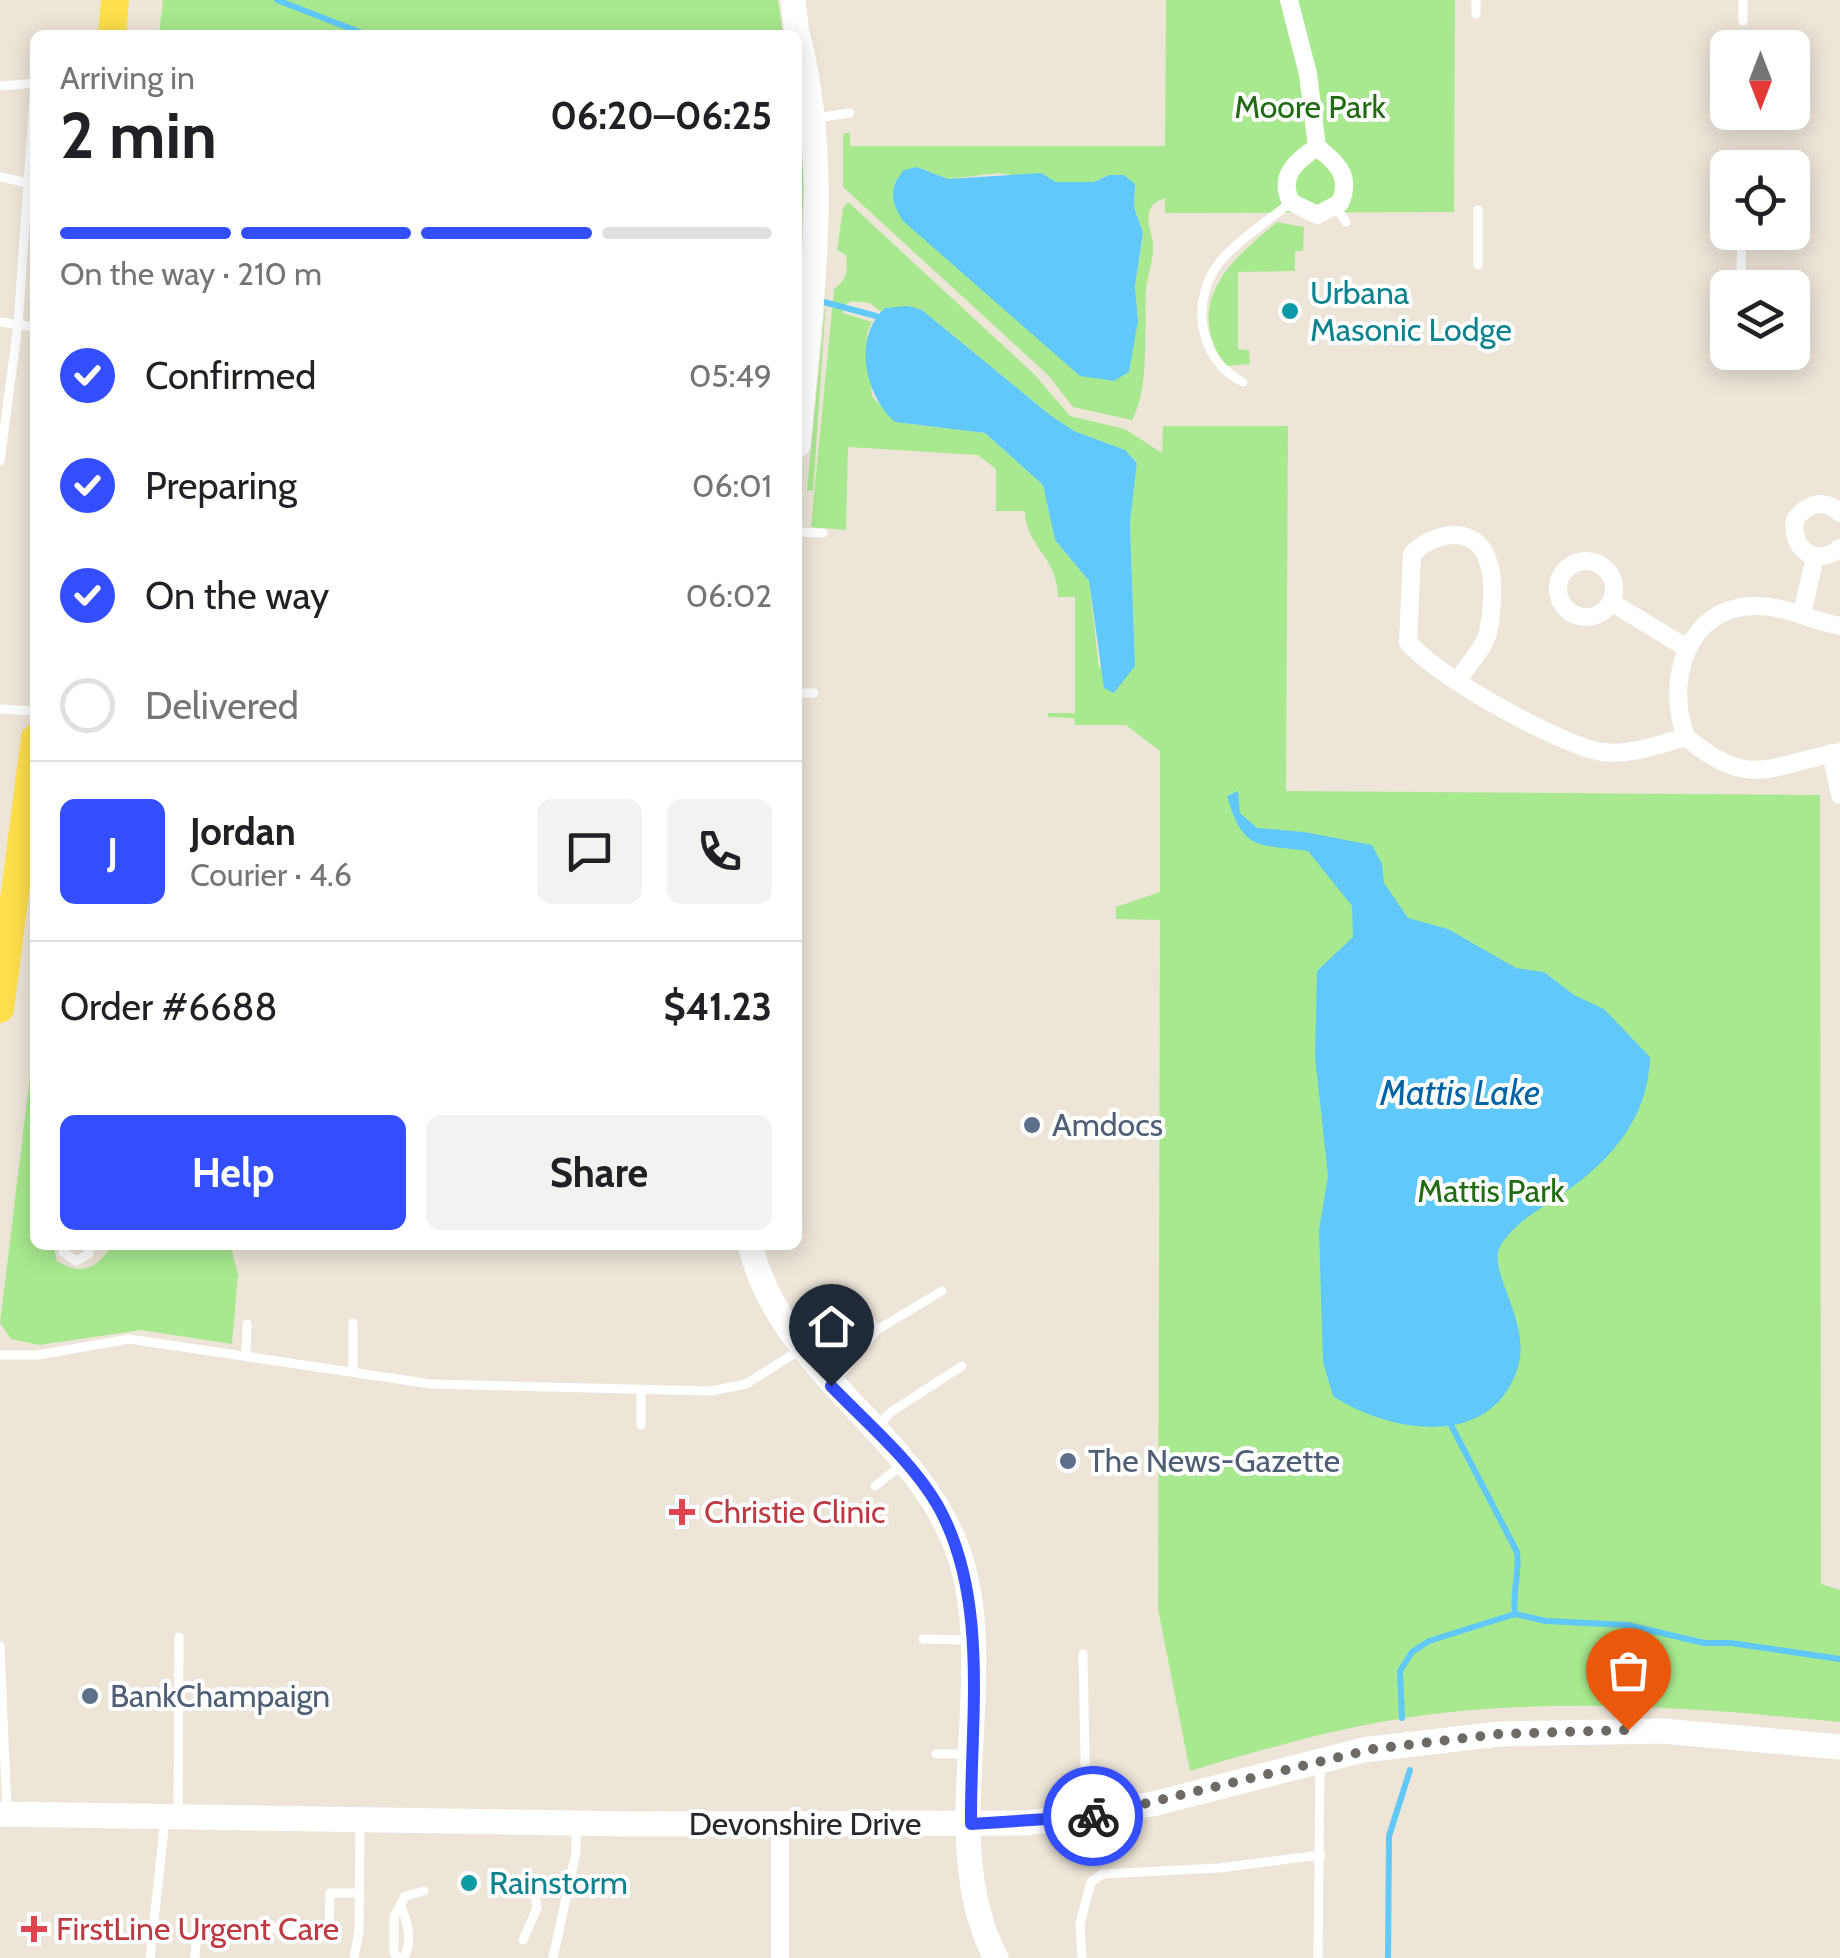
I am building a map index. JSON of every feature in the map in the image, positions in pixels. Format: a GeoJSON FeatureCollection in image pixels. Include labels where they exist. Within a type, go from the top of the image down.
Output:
{"type":"FeatureCollection","features":[{"type":"Feature","properties":{"kind":"main road"},"geometry":{"type":"LineString","coordinates":[[112,30],[115,0]]}},
{"type":"Feature","properties":{"kind":"main road"},"geometry":{"type":"LineString","coordinates":[[0,1010],[30,777]]}},
{"type":"Feature","properties":{"kind":"street"},"geometry":{"type":"LineString","coordinates":[[793,0],[796,30]]}},
{"type":"Feature","properties":{"kind":"street"},"geometry":{"type":"LineString","coordinates":[[1289,0],[1308,74],[1317,147],[1341,168],[1346,181],[1341,215],[1317,215],[1291,202],[1286,181],[1291,168],[1317,147]]}},
{"type":"Feature","properties":{"kind":"street"},"geometry":{"type":"LineString","coordinates":[[802,58],[815,118],[818,172],[802,395]]}},
{"type":"Feature","properties":{"kind":"street"},"geometry":{"type":"LineString","coordinates":[[1840,513],[1825,504],[1813,504],[1795,520],[1796,543],[1815,557],[1827,556],[1840,548]]}},
{"type":"Feature","properties":{"kind":"street"},"geometry":{"type":"LineString","coordinates":[[1458,680],[1488,636],[1492,575],[1488,556],[1470,537],[1445,533],[1425,540],[1412,554],[1408,642],[1421,658],[1458,680],[1570,745],[1606,752],[1638,750],[1686,738],[1740,770],[1764,772],[1836,753],[1840,795]]}},
{"type":"Feature","properties":{"kind":"street"},"geometry":{"type":"LineString","coordinates":[[1802,614],[1815,557]]}},
{"type":"Feature","properties":{"kind":"street"},"geometry":{"type":"LineString","coordinates":[[1611,602],[1686,647]]}},
{"type":"Feature","properties":{"kind":"street"},"geometry":{"type":"LineString","coordinates":[[1686,738],[1679,708],[1680,662],[1686,647],[1704,627],[1738,608],[1758,606],[1840,626]]}},
{"type":"Feature","properties":{"kind":"street"},"geometry":{"type":"LineString","coordinates":[[752,1250],[781,1323],[800,1350],[904,1463],[937,1505],[952,1534],[968,1596],[971,1640],[971,1824],[976,1903],[996,1958]]}},
{"type":"Feature","properties":{"kind":"street","name":"Devonshire Drive"},"geometry":{"type":"LineString","coordinates":[[3,1814],[576,1823],[971,1824],[1086,1817],[1320,1760],[1417,1742],[1594,1729],[1840,1747]]}},
{"type":"Feature","properties":{"kind":"street"},"geometry":{"type":"LineString","coordinates":[[780,1824],[780,1958]]}},
{"type":"Feature","properties":{"kind":"lane"},"geometry":{"type":"LineString","coordinates":[[1476,0],[1476,14]]}},
{"type":"Feature","properties":{"kind":"lane"},"geometry":{"type":"LineString","coordinates":[[1743,0],[1743,21]]}},
{"type":"Feature","properties":{"kind":"lane"},"geometry":{"type":"LineString","coordinates":[[0,86],[30,84]]}},
{"type":"Feature","properties":{"kind":"lane"},"geometry":{"type":"LineString","coordinates":[[815,118],[850,113]]}},
{"type":"Feature","properties":{"kind":"lane"},"geometry":{"type":"LineString","coordinates":[[0,461],[5,386],[18,325],[30,155]]}},
{"type":"Feature","properties":{"kind":"lane"},"geometry":{"type":"LineString","coordinates":[[0,176],[28,183]]}},
{"type":"Feature","properties":{"kind":"lane"},"geometry":{"type":"LineString","coordinates":[[1243,382],[1219,369],[1205,344],[1208,284],[1224,257],[1291,202]]}},
{"type":"Feature","properties":{"kind":"lane"},"geometry":{"type":"LineString","coordinates":[[1478,210],[1478,265]]}},
{"type":"Feature","properties":{"kind":"lane"},"geometry":{"type":"LineString","coordinates":[[1741,268],[1742,250]]}},
{"type":"Feature","properties":{"kind":"lane"},"geometry":{"type":"LineString","coordinates":[[0,322],[30,326]]}},
{"type":"Feature","properties":{"kind":"lane"},"geometry":{"type":"LineString","coordinates":[[802,532],[823,534]]}},
{"type":"Feature","properties":{"kind":"lane"},"geometry":{"type":"LineString","coordinates":[[802,693],[814,693]]}},
{"type":"Feature","properties":{"kind":"lane"},"geometry":{"type":"LineString","coordinates":[[0,708],[30,711]]}},
{"type":"Feature","properties":{"kind":"lane"},"geometry":{"type":"LineString","coordinates":[[64,1250],[76,1261],[89,1254],[89,1250]]}},
{"type":"Feature","properties":{"kind":"lane"},"geometry":{"type":"LineString","coordinates":[[831,1386],[877,1330],[942,1291]]}},
{"type":"Feature","properties":{"kind":"lane"},"geometry":{"type":"LineString","coordinates":[[864,1313],[877,1330]]}},
{"type":"Feature","properties":{"kind":"lane"},"geometry":{"type":"LineString","coordinates":[[353,1371],[354,1323]]}},
{"type":"Feature","properties":{"kind":"lane"},"geometry":{"type":"LineString","coordinates":[[246,1354],[247,1324]]}},
{"type":"Feature","properties":{"kind":"lane"},"geometry":{"type":"LineString","coordinates":[[0,1355],[38,1355],[129,1339],[502,1389],[641,1391],[726,1390],[772,1370],[800,1350]]}},
{"type":"Feature","properties":{"kind":"lane"},"geometry":{"type":"LineString","coordinates":[[874,1430],[891,1412],[962,1366]]}},
{"type":"Feature","properties":{"kind":"lane"},"geometry":{"type":"LineString","coordinates":[[641,1391],[641,1425]]}},
{"type":"Feature","properties":{"kind":"lane"},"geometry":{"type":"LineString","coordinates":[[875,1486],[904,1463]]}},
{"type":"Feature","properties":{"kind":"lane"},"geometry":{"type":"LineString","coordinates":[[150,1958],[172,1816],[179,1637]]}},
{"type":"Feature","properties":{"kind":"lane"},"geometry":{"type":"LineString","coordinates":[[923,1639],[971,1640]]}},
{"type":"Feature","properties":{"kind":"lane"},"geometry":{"type":"LineString","coordinates":[[0,1646],[3,1814]]}},
{"type":"Feature","properties":{"kind":"lane"},"geometry":{"type":"LineString","coordinates":[[1083,1654],[1086,1817]]}},
{"type":"Feature","properties":{"kind":"lane"},"geometry":{"type":"LineString","coordinates":[[936,1754],[971,1754]]}},
{"type":"Feature","properties":{"kind":"lane"},"geometry":{"type":"LineString","coordinates":[[1318,1958],[1320,1760]]}},
{"type":"Feature","properties":{"kind":"lane"},"geometry":{"type":"LineString","coordinates":[[354,1958],[360,1894],[360,1818]]}},
{"type":"Feature","properties":{"kind":"lane"},"geometry":{"type":"LineString","coordinates":[[553,1958],[569,1884],[576,1823]]}},
{"type":"Feature","properties":{"kind":"lane"},"geometry":{"type":"LineString","coordinates":[[1082,1958],[1080,1924],[1091,1882],[1102,1874],[1219,1868],[1320,1854]]}},
{"type":"Feature","properties":{"kind":"lane"},"geometry":{"type":"LineString","coordinates":[[515,1892],[558,1892],[569,1884]]}},
{"type":"Feature","properties":{"kind":"lane"},"geometry":{"type":"LineString","coordinates":[[401,1958],[408,1952],[407,1918],[400,1906],[405,1896],[424,1891]]}},
{"type":"Feature","properties":{"kind":"lane"},"geometry":{"type":"LineString","coordinates":[[195,1958],[197,1926],[329,1930],[330,1894],[360,1894]]}},
{"type":"Feature","properties":{"kind":"lane"},"geometry":{"type":"LineString","coordinates":[[523,1940],[537,1908],[535,1894]]}},
{"type":"Feature","properties":{"kind":"green space"},"geometry":{"type":"Polygon","coordinates":[[[163,0],[778,0],[782,30],[160,30],[163,0]]]}},
{"type":"Feature","properties":{"kind":"green space","name":"Moore Park"},"geometry":{"type":"Polygon","coordinates":[[[1166,0],[1455,0],[1454,212],[1165,213],[1165,198],[1157,202],[1148,218],[1153,247],[1146,290],[1144,375],[1132,420],[1073,407],[1049,376],[843,187],[843,134],[850,132],[850,146],[1165,146],[1166,0]],[[917,167],[1138,321],[1135,286],[1143,233],[1134,207],[1135,185],[1124,176],[1109,175],[1094,182],[1056,182],[998,173],[948,179],[917,167]]]}},
{"type":"Feature","properties":{"kind":"green space","name":"Mattis Park"},"geometry":{"type":"Polygon","coordinates":[[[848,202],[1034,374],[1070,416],[1125,429],[1162,453],[1163,426],[1288,426],[1286,791],[1820,795],[1821,1584],[1840,1590],[1840,1722],[1622,1706],[1459,1711],[1351,1728],[1190,1771],[1158,1609],[1160,920],[1116,919],[1116,907],[1160,892],[1160,751],[1126,725],[1075,725],[1074,718],[1048,717],[1048,713],[1075,713],[1075,597],[1058,597],[1053,571],[1030,534],[1025,511],[996,511],[996,469],[978,455],[848,447],[846,530],[811,527],[834,289],[847,270],[846,255],[837,250],[843,208],[848,202]],[[851,301],[843,307],[843,313],[872,322],[867,333],[872,396],[895,422],[985,433],[1043,485],[1055,540],[1089,581],[1099,668],[1134,637],[1130,522],[1137,462],[1124,450],[1074,431],[1050,415],[922,310],[885,308],[881,312],[870,303],[851,301]]]}},
{"type":"Feature","properties":{"kind":"green space"},"geometry":{"type":"Polygon","coordinates":[[[1277,222],[1304,227],[1303,251],[1295,251],[1295,271],[1238,272],[1238,349],[1249,350],[1250,364],[1225,366],[1213,343],[1211,302],[1229,268],[1277,222]]]}},
{"type":"Feature","properties":{"kind":"green space"},"geometry":{"type":"Polygon","coordinates":[[[827,287],[813,491],[807,490],[827,287]]]}},
{"type":"Feature","properties":{"kind":"green space"},"geometry":{"type":"Polygon","coordinates":[[[30,1076],[30,1250],[54,1250],[57,1261],[81,1269],[94,1265],[108,1250],[231,1250],[238,1274],[232,1344],[141,1330],[39,1345],[11,1339],[0,1323],[30,1076]]]}},
{"type":"Feature","properties":{"kind":"water"},"geometry":{"type":"Polygon","coordinates":[[[917,167],[948,179],[1041,173],[1056,182],[1094,182],[1109,175],[1124,175],[1135,184],[1134,207],[1143,233],[1135,286],[1138,321],[1129,372],[1114,381],[1080,376],[903,221],[893,189],[904,170],[917,167]]]}},
{"type":"Feature","properties":{"kind":"water"},"geometry":{"type":"Polygon","coordinates":[[[908,306],[922,310],[1050,415],[1074,431],[1125,450],[1137,463],[1130,522],[1135,666],[1114,693],[1104,688],[1089,581],[1055,540],[1043,485],[985,433],[895,422],[876,397],[866,366],[868,335],[885,308],[908,306]]]}},
{"type":"Feature","properties":{"kind":"water","name":"Mattis Lake"},"geometry":{"type":"Polygon","coordinates":[[[1238,791],[1240,813],[1257,828],[1372,845],[1382,864],[1384,883],[1408,918],[1448,929],[1516,968],[1544,972],[1574,995],[1604,1009],[1650,1057],[1643,1098],[1625,1135],[1598,1166],[1522,1222],[1501,1245],[1499,1268],[1519,1332],[1518,1367],[1505,1394],[1486,1412],[1463,1423],[1437,1427],[1409,1425],[1382,1419],[1333,1396],[1323,1362],[1319,1230],[1328,1176],[1315,1057],[1317,971],[1353,937],[1352,906],[1308,851],[1264,845],[1246,836],[1227,796],[1238,791]]]}},
{"type":"Feature","properties":{"kind":"waterway"},"geometry":{"type":"LineString","coordinates":[[277,0],[354,30]]}},
{"type":"Feature","properties":{"kind":"waterway"},"geometry":{"type":"LineString","coordinates":[[820,301],[876,316]]}},
{"type":"Feature","properties":{"kind":"waterway"},"geometry":{"type":"LineString","coordinates":[[1451,1425],[1517,1552],[1515,1614]]}},
{"type":"Feature","properties":{"kind":"waterway"},"geometry":{"type":"LineString","coordinates":[[1402,1718],[1400,1671],[1412,1652],[1429,1641],[1515,1614],[1546,1621],[1628,1625],[1704,1643],[1731,1643],[1840,1659]]}},
{"type":"Feature","properties":{"kind":"waterway"},"geometry":{"type":"LineString","coordinates":[[1388,1958],[1389,1836],[1410,1770]]}},
{"type":"Feature","properties":{"kind":"way so far"},"geometry":{"type":"LineString","coordinates":[[1093,1816],[1404,1744],[1499,1734],[1628,1730]]}},
{"type":"Feature","properties":{"kind":"place","name":"Urbana Masonic Lodge"},"geometry":{"type":"Point","coordinates":[1290,311]}},
{"type":"Feature","properties":{"kind":"place","name":"Amdocs"},"geometry":{"type":"Point","coordinates":[1032,1125]}},
{"type":"Feature","properties":{"kind":"place","name":"The News-Gazette"},"geometry":{"type":"Point","coordinates":[1068,1461]}},
{"type":"Feature","properties":{"kind":"place","name":"Christie Clinic"},"geometry":{"type":"Point","coordinates":[682,1512]}},
{"type":"Feature","properties":{"kind":"place","name":"BankChampaign"},"geometry":{"type":"Point","coordinates":[90,1696]}},
{"type":"Feature","properties":{"kind":"place","name":"Rainstorm"},"geometry":{"type":"Point","coordinates":[469,1883]}},
{"type":"Feature","properties":{"kind":"place","name":"FirstLine Urgent Care"},"geometry":{"type":"Point","coordinates":[34,1929]}},
{"type":"Feature","properties":{"kind":"route"},"geometry":{"type":"LineString","coordinates":[[831,1386],[918,1477],[937,1505],[961,1560],[971,1640],[971,1824],[1093,1816]]}}]}
